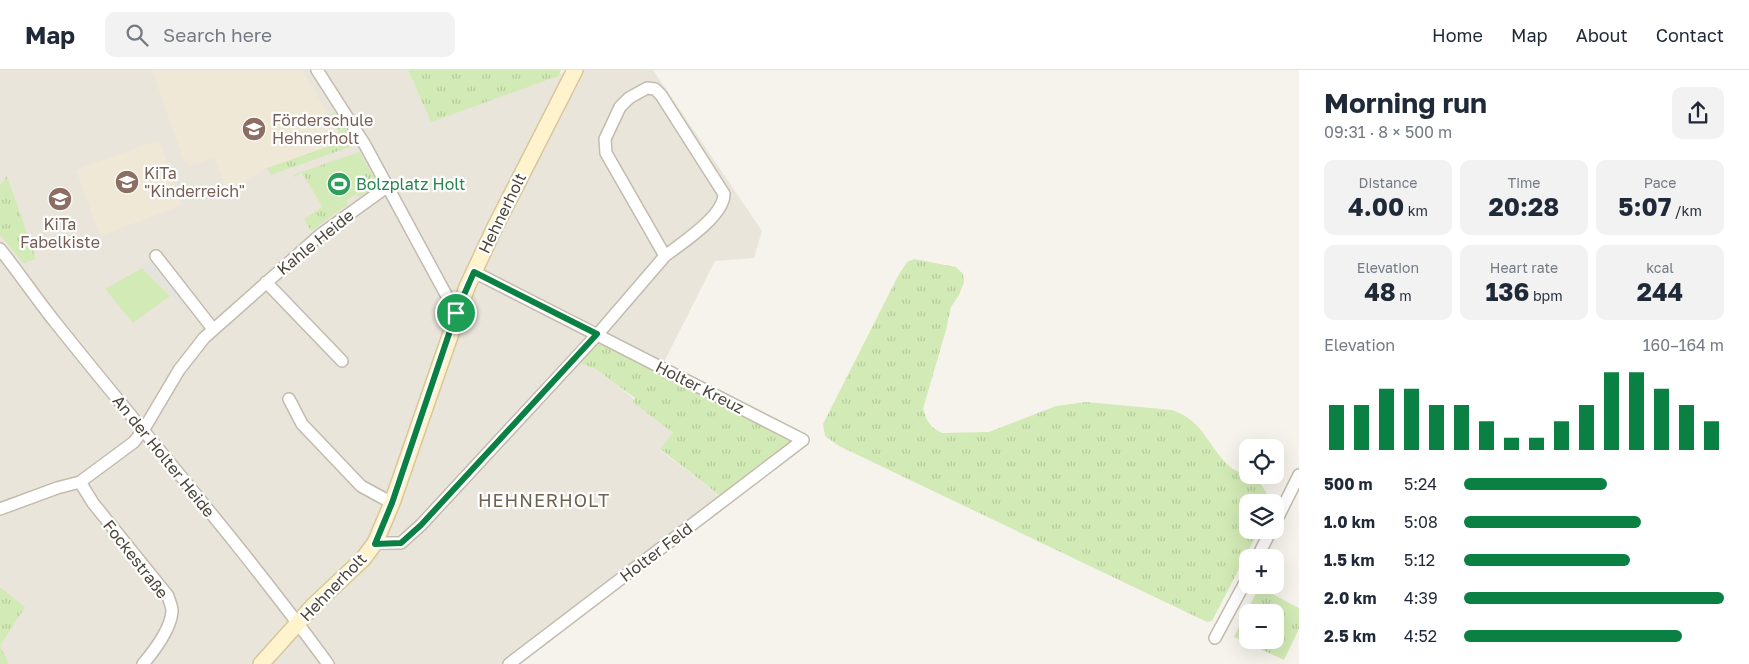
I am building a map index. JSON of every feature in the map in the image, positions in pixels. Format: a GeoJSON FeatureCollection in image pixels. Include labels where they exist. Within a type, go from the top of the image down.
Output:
{"type":"FeatureCollection","features":[{"type":"Feature","properties":{"kind":"street"},"geometry":{"type":"LineString","coordinates":[[317,70],[365,145],[456,313]]}},
{"type":"Feature","properties":{"kind":"street","name":"Hehnerholt"},"geometry":{"type":"LineString","coordinates":[[261,664],[298,623],[363,559],[375,544],[392,503],[456,313],[494,227],[575,70]]}},
{"type":"Feature","properties":{"kind":"street"},"geometry":{"type":"LineString","coordinates":[[375,544],[401,543],[421,525],[597,334],[666,256],[718,211],[724,200],[724,194],[661,95],[655,89],[646,88],[629,98],[620,107],[605,139],[606,153],[666,256]]}},
{"type":"Feature","properties":{"kind":"street","name":"Kahle Heide"},"geometry":{"type":"LineString","coordinates":[[80,482],[134,442],[144,430],[179,370],[204,338],[320,235],[388,186]]}},
{"type":"Feature","properties":{"kind":"street","name":"An der Holter Heide"},"geometry":{"type":"LineString","coordinates":[[0,250],[53,320],[144,430],[298,623],[328,664]]}},
{"type":"Feature","properties":{"kind":"street"},"geometry":{"type":"LineString","coordinates":[[156,256],[213,330]]}},
{"type":"Feature","properties":{"kind":"street","name":"Holter Kreuz"},"geometry":{"type":"LineString","coordinates":[[474,272],[804,440]]}},
{"type":"Feature","properties":{"kind":"street","name":"Kahle Heide"},"geometry":{"type":"LineString","coordinates":[[266,282],[342,361]]}},
{"type":"Feature","properties":{"kind":"street"},"geometry":{"type":"LineString","coordinates":[[289,399],[302,424],[361,486],[392,503]]}},
{"type":"Feature","properties":{"kind":"street","name":"Holter Feld"},"geometry":{"type":"LineString","coordinates":[[509,664],[804,440]]}},
{"type":"Feature","properties":{"kind":"street"},"geometry":{"type":"LineString","coordinates":[[1284,505],[1299,475]]}},
{"type":"Feature","properties":{"kind":"street"},"geometry":{"type":"LineString","coordinates":[[0,509],[57,488],[80,482]]}},
{"type":"Feature","properties":{"kind":"street","name":"Fockestraße"},"geometry":{"type":"LineString","coordinates":[[80,482],[93,503],[168,596],[172,610],[168,626],[153,652],[143,664]]}},
{"type":"Feature","properties":{"kind":"street"},"geometry":{"type":"LineString","coordinates":[[1215,638],[1239,594]]}},
{"type":"Feature","properties":{"kind":"shaded area"},"geometry":{"type":"Polygon","coordinates":[[[0,70],[408,70],[431,121],[551,79],[569,70],[653,70],[762,231],[754,258],[715,261],[663,364],[612,380],[674,434],[660,450],[722,497],[502,664],[0,664],[0,70]]]}},
{"type":"Feature","properties":{"kind":"shaded area","name":"Förderschule Hehnerholt"},"geometry":{"type":"Polygon","coordinates":[[[152,70],[302,70],[344,141],[267,168],[227,190],[214,158],[191,165],[184,161],[152,70]]]}},
{"type":"Feature","properties":{"kind":"shaded area","name":"KiTa \"Kinderreich\""},"geometry":{"type":"Polygon","coordinates":[[[159,140],[182,205],[100,236],[76,170],[159,140]]]}},
{"type":"Feature","properties":{"kind":"shaded area"},"geometry":{"type":"Polygon","coordinates":[[[153,260],[188,303],[181,305],[142,266],[153,260]]]}},
{"type":"Feature","properties":{"kind":"green space"},"geometry":{"type":"Polygon","coordinates":[[[408,70],[561,70],[559,76],[431,122],[408,70]]]}},
{"type":"Feature","properties":{"kind":"green space"},"geometry":{"type":"Polygon","coordinates":[[[335,112],[355,145],[271,175],[267,168],[344,141],[329,116],[335,112]]]}},
{"type":"Feature","properties":{"kind":"green space"},"geometry":{"type":"Polygon","coordinates":[[[359,152],[378,184],[359,197],[357,194],[370,186],[351,156],[308,183],[302,173],[294,177],[293,175],[359,152]]]}},
{"type":"Feature","properties":{"kind":"green space","name":"Bolzplatz Holt"},"geometry":{"type":"Polygon","coordinates":[[[351,156],[370,186],[326,213],[308,183],[351,156]]]}},
{"type":"Feature","properties":{"kind":"green space"},"geometry":{"type":"Polygon","coordinates":[[[7,176],[36,259],[23,263],[0,235],[0,185],[7,176]]]}},
{"type":"Feature","properties":{"kind":"green space"},"geometry":{"type":"Polygon","coordinates":[[[346,201],[348,204],[311,231],[304,219],[322,207],[326,213],[346,201]]]}},
{"type":"Feature","properties":{"kind":"green space"},"geometry":{"type":"Polygon","coordinates":[[[914,259],[956,267],[963,274],[964,282],[959,295],[951,307],[923,409],[932,427],[942,433],[989,432],[1056,406],[1086,402],[1172,410],[1191,420],[1204,434],[1221,458],[1229,466],[1239,472],[1239,484],[1261,485],[1266,494],[1239,494],[1239,539],[1254,539],[1249,549],[1239,549],[1239,569],[1212,621],[1207,622],[839,446],[825,436],[823,424],[898,276],[907,262],[914,259]]]}},
{"type":"Feature","properties":{"kind":"green space"},"geometry":{"type":"Polygon","coordinates":[[[142,268],[170,296],[133,323],[105,289],[142,268]]]}},
{"type":"Feature","properties":{"kind":"green space"},"geometry":{"type":"Polygon","coordinates":[[[604,343],[796,439],[722,497],[660,449],[673,433],[633,402],[635,398],[596,369],[580,363],[595,346],[604,343]]]}},
{"type":"Feature","properties":{"kind":"green space"},"geometry":{"type":"Polygon","coordinates":[[[0,587],[25,607],[0,646],[0,587]]]}},
{"type":"Feature","properties":{"kind":"green space"},"geometry":{"type":"Polygon","coordinates":[[[1256,594],[1272,594],[1299,608],[1299,629],[1284,660],[1260,649],[1284,649],[1284,604],[1250,604],[1256,594]]]}},
{"type":"Feature","properties":{"kind":"green space"},"geometry":{"type":"Polygon","coordinates":[[[1239,627],[1239,639],[1234,637],[1239,627]]]}},
{"type":"Feature","properties":{"kind":"green space"},"geometry":{"type":"Polygon","coordinates":[[[0,646],[9,664],[0,664],[0,646]]]}},
{"type":"Feature","properties":{"kind":"place","name":"Förderschule Hehnerholt"},"geometry":{"type":"Point","coordinates":[254,129]}},
{"type":"Feature","properties":{"kind":"place","name":"KiTa \"Kinderreich\""},"geometry":{"type":"Point","coordinates":[127,182]}},
{"type":"Feature","properties":{"kind":"place","name":"Bolzplatz Holt"},"geometry":{"type":"Point","coordinates":[339,184]}},
{"type":"Feature","properties":{"kind":"place","name":"KiTa Fabelkiste"},"geometry":{"type":"Point","coordinates":[60,199]}},
{"type":"Feature","properties":{"kind":"district","name":"HEHNERHOLT"},"geometry":{"type":"Point","coordinates":[544,500]}},
{"type":"Feature","properties":{"kind":"route"},"geometry":{"type":"LineString","coordinates":[[474,272],[597,334],[421,525],[401,543],[375,544],[392,503],[456,313],[474,272]]}}]}
